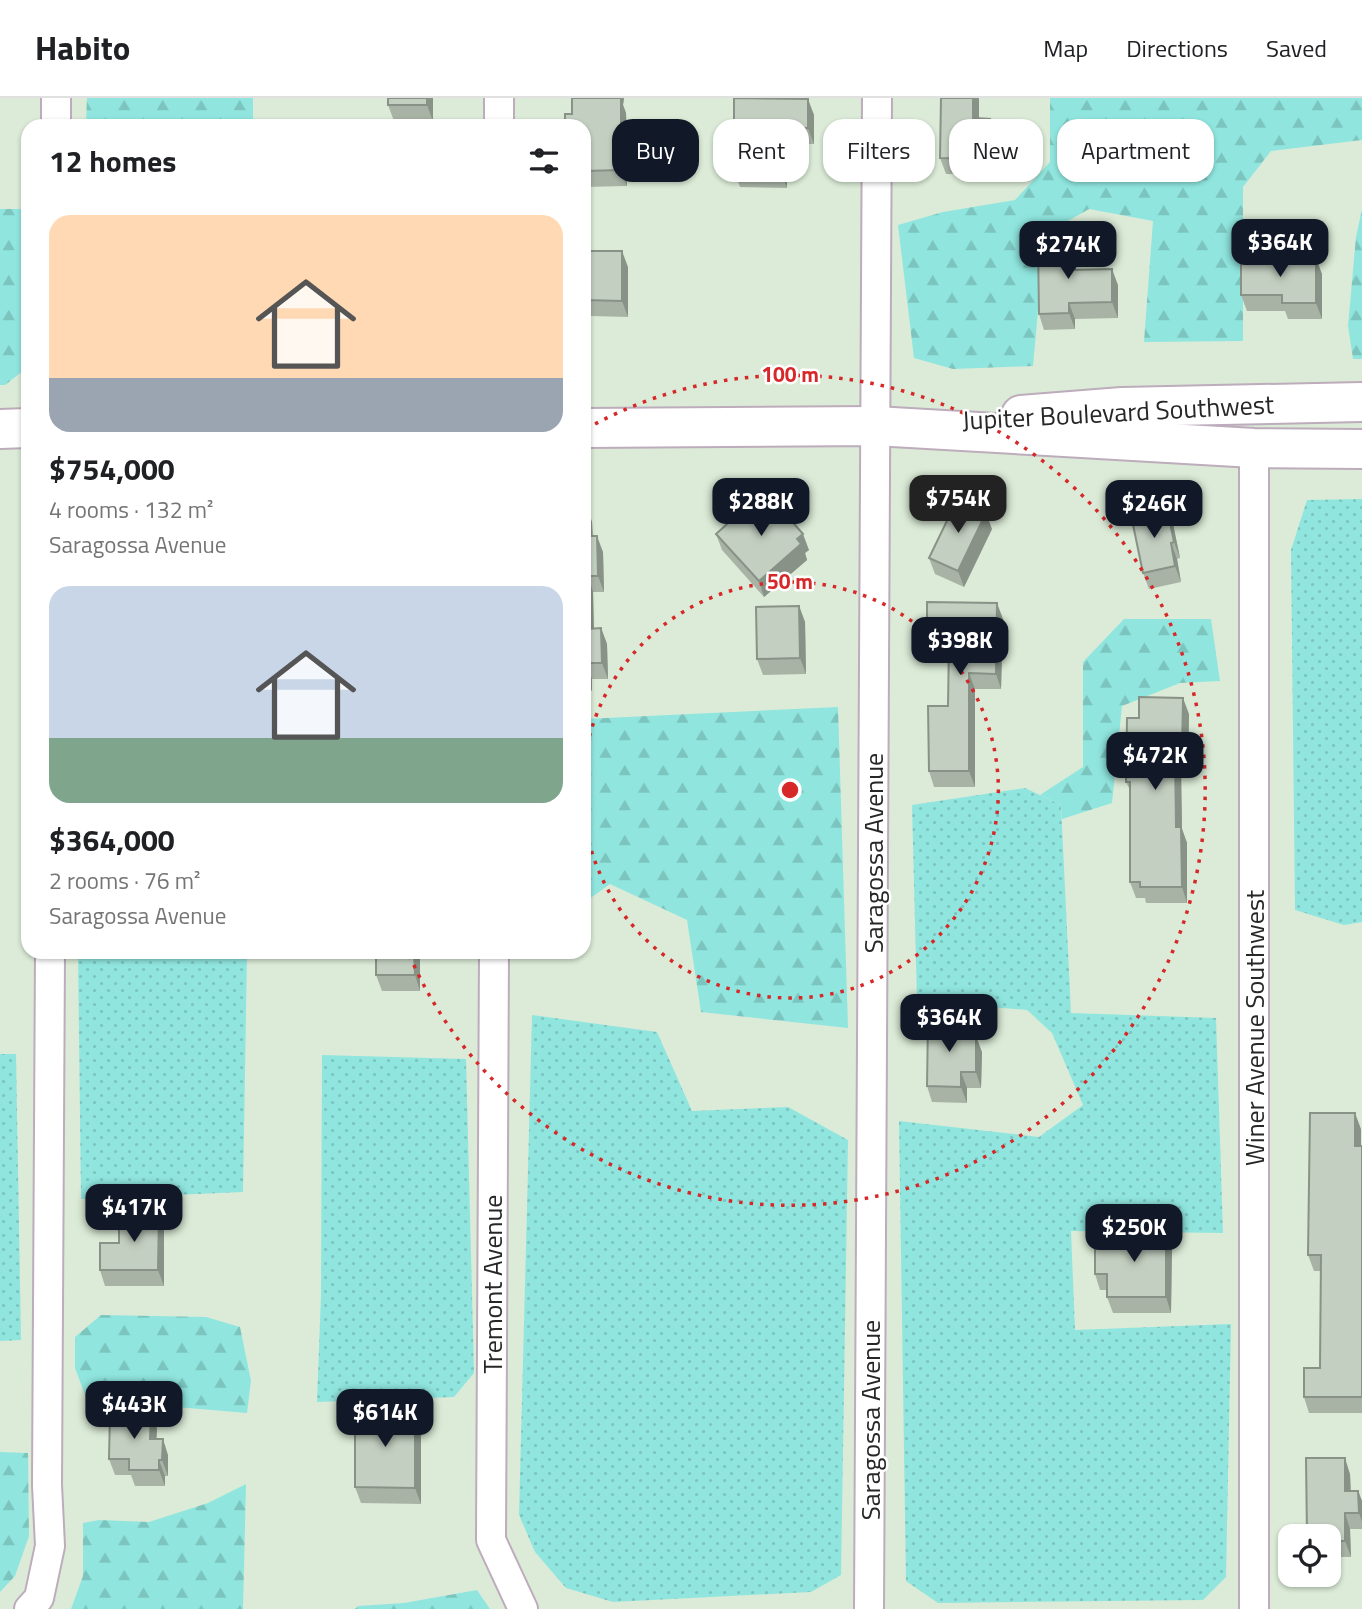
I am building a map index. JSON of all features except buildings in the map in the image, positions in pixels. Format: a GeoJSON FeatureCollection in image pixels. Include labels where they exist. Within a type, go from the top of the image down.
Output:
{"type":"FeatureCollection","features":[{"type":"Feature","properties":{"kind":"street"},"geometry":{"type":"LineString","coordinates":[[56,98],[56,119]]}},
{"type":"Feature","properties":{"kind":"street"},"geometry":{"type":"LineString","coordinates":[[499,98],[499,119]]}},
{"type":"Feature","properties":{"kind":"street","name":"Saragossa Avenue"},"geometry":{"type":"LineString","coordinates":[[869,1609],[877,98]]}},
{"type":"Feature","properties":{"kind":"street","name":"Jupiter Boulevard Southwest"},"geometry":{"type":"LineString","coordinates":[[875,426],[1122,407],[1362,402]]}},
{"type":"Feature","properties":{"kind":"street","name":"Jupiter Boulevard Southwest"},"geometry":{"type":"LineString","coordinates":[[591,428],[875,426],[1254,448],[1362,449]]}},
{"type":"Feature","properties":{"kind":"street"},"geometry":{"type":"LineString","coordinates":[[0,429],[21,428]]}},
{"type":"Feature","properties":{"kind":"street","name":"Winer Avenue Southwest"},"geometry":{"type":"LineString","coordinates":[[1254,448],[1254,1609]]}},
{"type":"Feature","properties":{"kind":"street"},"geometry":{"type":"LineString","coordinates":[[29,1609],[39,1598],[50,1546],[47,1485],[50,959]]}},
{"type":"Feature","properties":{"kind":"street","name":"Tremont Avenue"},"geometry":{"type":"LineString","coordinates":[[494,959],[491,1541],[523,1609]]}},
{"type":"Feature","properties":{"kind":"green space"},"geometry":{"type":"Polygon","coordinates":[[[87,98],[253,98],[253,119],[86,119],[87,98]]]}},
{"type":"Feature","properties":{"kind":"green space"},"geometry":{"type":"Polygon","coordinates":[[[1050,98],[1362,98],[1362,140],[1271,151],[1243,187],[1243,341],[1144,342],[1153,221],[1089,209],[1045,234],[1033,366],[953,369],[914,358],[898,225],[943,212],[1015,200],[1032,182],[1043,182],[1043,170],[1050,162],[1050,98]]]}},
{"type":"Feature","properties":{"kind":"green space"},"geometry":{"type":"Polygon","coordinates":[[[0,209],[21,209],[21,373],[5,385],[0,385],[0,209]]]}},
{"type":"Feature","properties":{"kind":"green space"},"geometry":{"type":"Polygon","coordinates":[[[1362,209],[1362,359],[1353,359],[1348,326],[1356,237],[1362,209]]]}},
{"type":"Feature","properties":{"kind":"green space"},"geometry":{"type":"Polygon","coordinates":[[[1362,499],[1362,922],[1344,925],[1295,910],[1291,550],[1307,500],[1362,499]]]}},
{"type":"Feature","properties":{"kind":"green space"},"geometry":{"type":"Polygon","coordinates":[[[1124,619],[1211,619],[1220,681],[1180,683],[1122,706],[1112,803],[1062,819],[1061,805],[1040,795],[1083,767],[1083,662],[1124,619]]]}},
{"type":"Feature","properties":{"kind":"green space"},"geometry":{"type":"Polygon","coordinates":[[[838,707],[848,1028],[701,1012],[687,920],[610,884],[591,898],[591,719],[838,707]]]}},
{"type":"Feature","properties":{"kind":"green space"},"geometry":{"type":"Polygon","coordinates":[[[1025,788],[1061,805],[1071,1013],[1216,1018],[1223,1233],[1071,1231],[1075,1330],[1231,1324],[1226,1577],[1203,1600],[938,1603],[906,1581],[899,1121],[1039,1137],[1083,1105],[1052,1033],[1027,1010],[917,1001],[912,805],[1025,788]]]}},
{"type":"Feature","properties":{"kind":"green space"},"geometry":{"type":"Polygon","coordinates":[[[78,959],[247,959],[243,1192],[81,1199],[78,959]]]}},
{"type":"Feature","properties":{"kind":"green space"},"geometry":{"type":"Polygon","coordinates":[[[532,1015],[657,1032],[692,1111],[788,1107],[848,1140],[841,1575],[811,1592],[613,1602],[566,1588],[535,1552],[519,1515],[532,1015]]]}},
{"type":"Feature","properties":{"kind":"green space"},"geometry":{"type":"Polygon","coordinates":[[[0,1054],[16,1054],[21,1340],[0,1341],[0,1054]]]}},
{"type":"Feature","properties":{"kind":"green space"},"geometry":{"type":"Polygon","coordinates":[[[322,1055],[466,1059],[474,1373],[454,1397],[317,1402],[321,1295],[322,1055]]]}},
{"type":"Feature","properties":{"kind":"green space"},"geometry":{"type":"Polygon","coordinates":[[[101,1315],[206,1317],[240,1327],[251,1381],[247,1413],[117,1402],[85,1395],[75,1368],[75,1337],[101,1315]]]}},
{"type":"Feature","properties":{"kind":"green space"},"geometry":{"type":"Polygon","coordinates":[[[0,1452],[28,1453],[29,1536],[15,1576],[0,1592],[0,1452]]]}},
{"type":"Feature","properties":{"kind":"green space"},"geometry":{"type":"Polygon","coordinates":[[[246,1484],[243,1609],[71,1609],[83,1576],[83,1523],[99,1520],[149,1522],[208,1503],[246,1484]]]}},
{"type":"Feature","properties":{"kind":"green space"},"geometry":{"type":"Polygon","coordinates":[[[477,1590],[490,1609],[355,1609],[358,1606],[404,1603],[477,1590]]]}}]}
